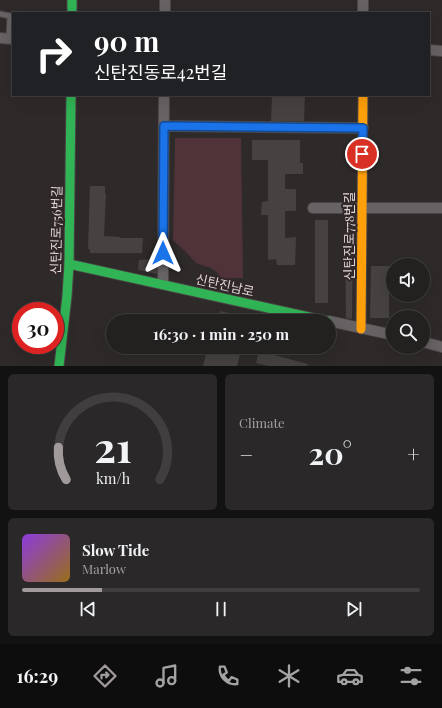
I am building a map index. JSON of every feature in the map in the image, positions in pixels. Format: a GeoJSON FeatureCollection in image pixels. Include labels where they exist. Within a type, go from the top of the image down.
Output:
{"type":"FeatureCollection","features":[{"type":"Feature","properties":{"kind":"street"},"geometry":{"type":"LineString","coordinates":[[72,0],[72,12]]}},
{"type":"Feature","properties":{"kind":"street"},"geometry":{"type":"LineString","coordinates":[[165,0],[165,12]]}},
{"type":"Feature","properties":{"kind":"street"},"geometry":{"type":"LineString","coordinates":[[363,0],[363,12]]}},
{"type":"Feature","properties":{"kind":"street"},"geometry":{"type":"LineString","coordinates":[[430,50],[442,50]]}},
{"type":"Feature","properties":{"kind":"street","name":"신탄진로756번길"},"geometry":{"type":"LineString","coordinates":[[59,366],[69,264],[71,96]]}},
{"type":"Feature","properties":{"kind":"street"},"geometry":{"type":"LineString","coordinates":[[163,284],[164,96]]}},
{"type":"Feature","properties":{"kind":"street","name":"신탄진로778번길"},"geometry":{"type":"LineString","coordinates":[[361,329],[363,96]]}},
{"type":"Feature","properties":{"kind":"street"},"geometry":{"type":"LineString","coordinates":[[164,126],[363,128]]}},
{"type":"Feature","properties":{"kind":"street"},"geometry":{"type":"LineString","coordinates":[[313,208],[442,208]]}},
{"type":"Feature","properties":{"kind":"street","name":"신탄진남로"},"geometry":{"type":"LineString","coordinates":[[69,264],[297,314]]}},
{"type":"Feature","properties":{"kind":"street","name":"신탄진남로"},"geometry":{"type":"LineString","coordinates":[[336,323],[386,334]]}},
{"type":"Feature","properties":{"kind":"street"},"geometry":{"type":"LineString","coordinates":[[430,344],[442,347]]}},
{"type":"Feature","properties":{"kind":"lane"},"geometry":{"type":"LineString","coordinates":[[0,14],[10,16],[8,38]]}},
{"type":"Feature","properties":{"kind":"shaded area"},"geometry":{"type":"Polygon","coordinates":[[[175,138],[241,138],[243,278],[229,278],[228,283],[211,268],[196,263],[173,240],[175,138]]]}},
{"type":"Feature","properties":{"kind":"building"},"geometry":{"type":"Polygon","coordinates":[[[272,96],[305,96],[304,121],[271,121],[272,96]]]}},
{"type":"Feature","properties":{"kind":"building"},"geometry":{"type":"Polygon","coordinates":[[[252,140],[300,140],[300,163],[303,163],[303,174],[285,174],[285,189],[296,189],[296,211],[285,211],[285,238],[296,237],[295,265],[277,265],[276,259],[268,260],[268,215],[261,215],[262,202],[268,201],[268,160],[252,160],[252,140]]]}},
{"type":"Feature","properties":{"kind":"building"},"geometry":{"type":"Polygon","coordinates":[[[90,186],[105,186],[104,236],[143,238],[142,253],[90,253],[90,249],[88,249],[90,186]]]}},
{"type":"Feature","properties":{"kind":"building"},"geometry":{"type":"Polygon","coordinates":[[[315,220],[328,220],[328,303],[315,303],[315,220]]]}},
{"type":"Feature","properties":{"kind":"building"},"geometry":{"type":"Polygon","coordinates":[[[345,225],[353,225],[352,319],[346,318],[345,225]]]}},
{"type":"Feature","properties":{"kind":"building"},"geometry":{"type":"Polygon","coordinates":[[[157,259],[157,274],[138,270],[139,260],[157,259]]]}},
{"type":"Feature","properties":{"kind":"building"},"geometry":{"type":"Polygon","coordinates":[[[371,266],[386,266],[386,302],[389,302],[389,310],[386,310],[386,318],[370,318],[371,266]]]}},
{"type":"Feature","properties":{"kind":"building"},"geometry":{"type":"Polygon","coordinates":[[[220,311],[234,314],[219,314],[220,311]]]}},
{"type":"Feature","properties":{"kind":"building"},"geometry":{"type":"Polygon","coordinates":[[[206,354],[240,354],[237,366],[203,366],[206,354]]]}},
{"type":"Feature","properties":{"kind":"building"},"geometry":{"type":"Polygon","coordinates":[[[258,354],[270,354],[308,364],[307,366],[269,366],[256,363],[258,354]]]}},
{"type":"Feature","properties":{"kind":"traffic: fast"},"geometry":{"type":"LineString","coordinates":[[72,0],[72,12]]}},
{"type":"Feature","properties":{"kind":"traffic: fast"},"geometry":{"type":"LineString","coordinates":[[59,366],[69,264],[71,96]]}},
{"type":"Feature","properties":{"kind":"traffic: fast"},"geometry":{"type":"LineString","coordinates":[[69,264],[295,314]]}},
{"type":"Feature","properties":{"kind":"traffic: slow"},"geometry":{"type":"LineString","coordinates":[[361,329],[363,96]]}},
{"type":"Feature","properties":{"kind":"route"},"geometry":{"type":"LineString","coordinates":[[163,253],[164,126],[363,128],[362,154]]}}]}
